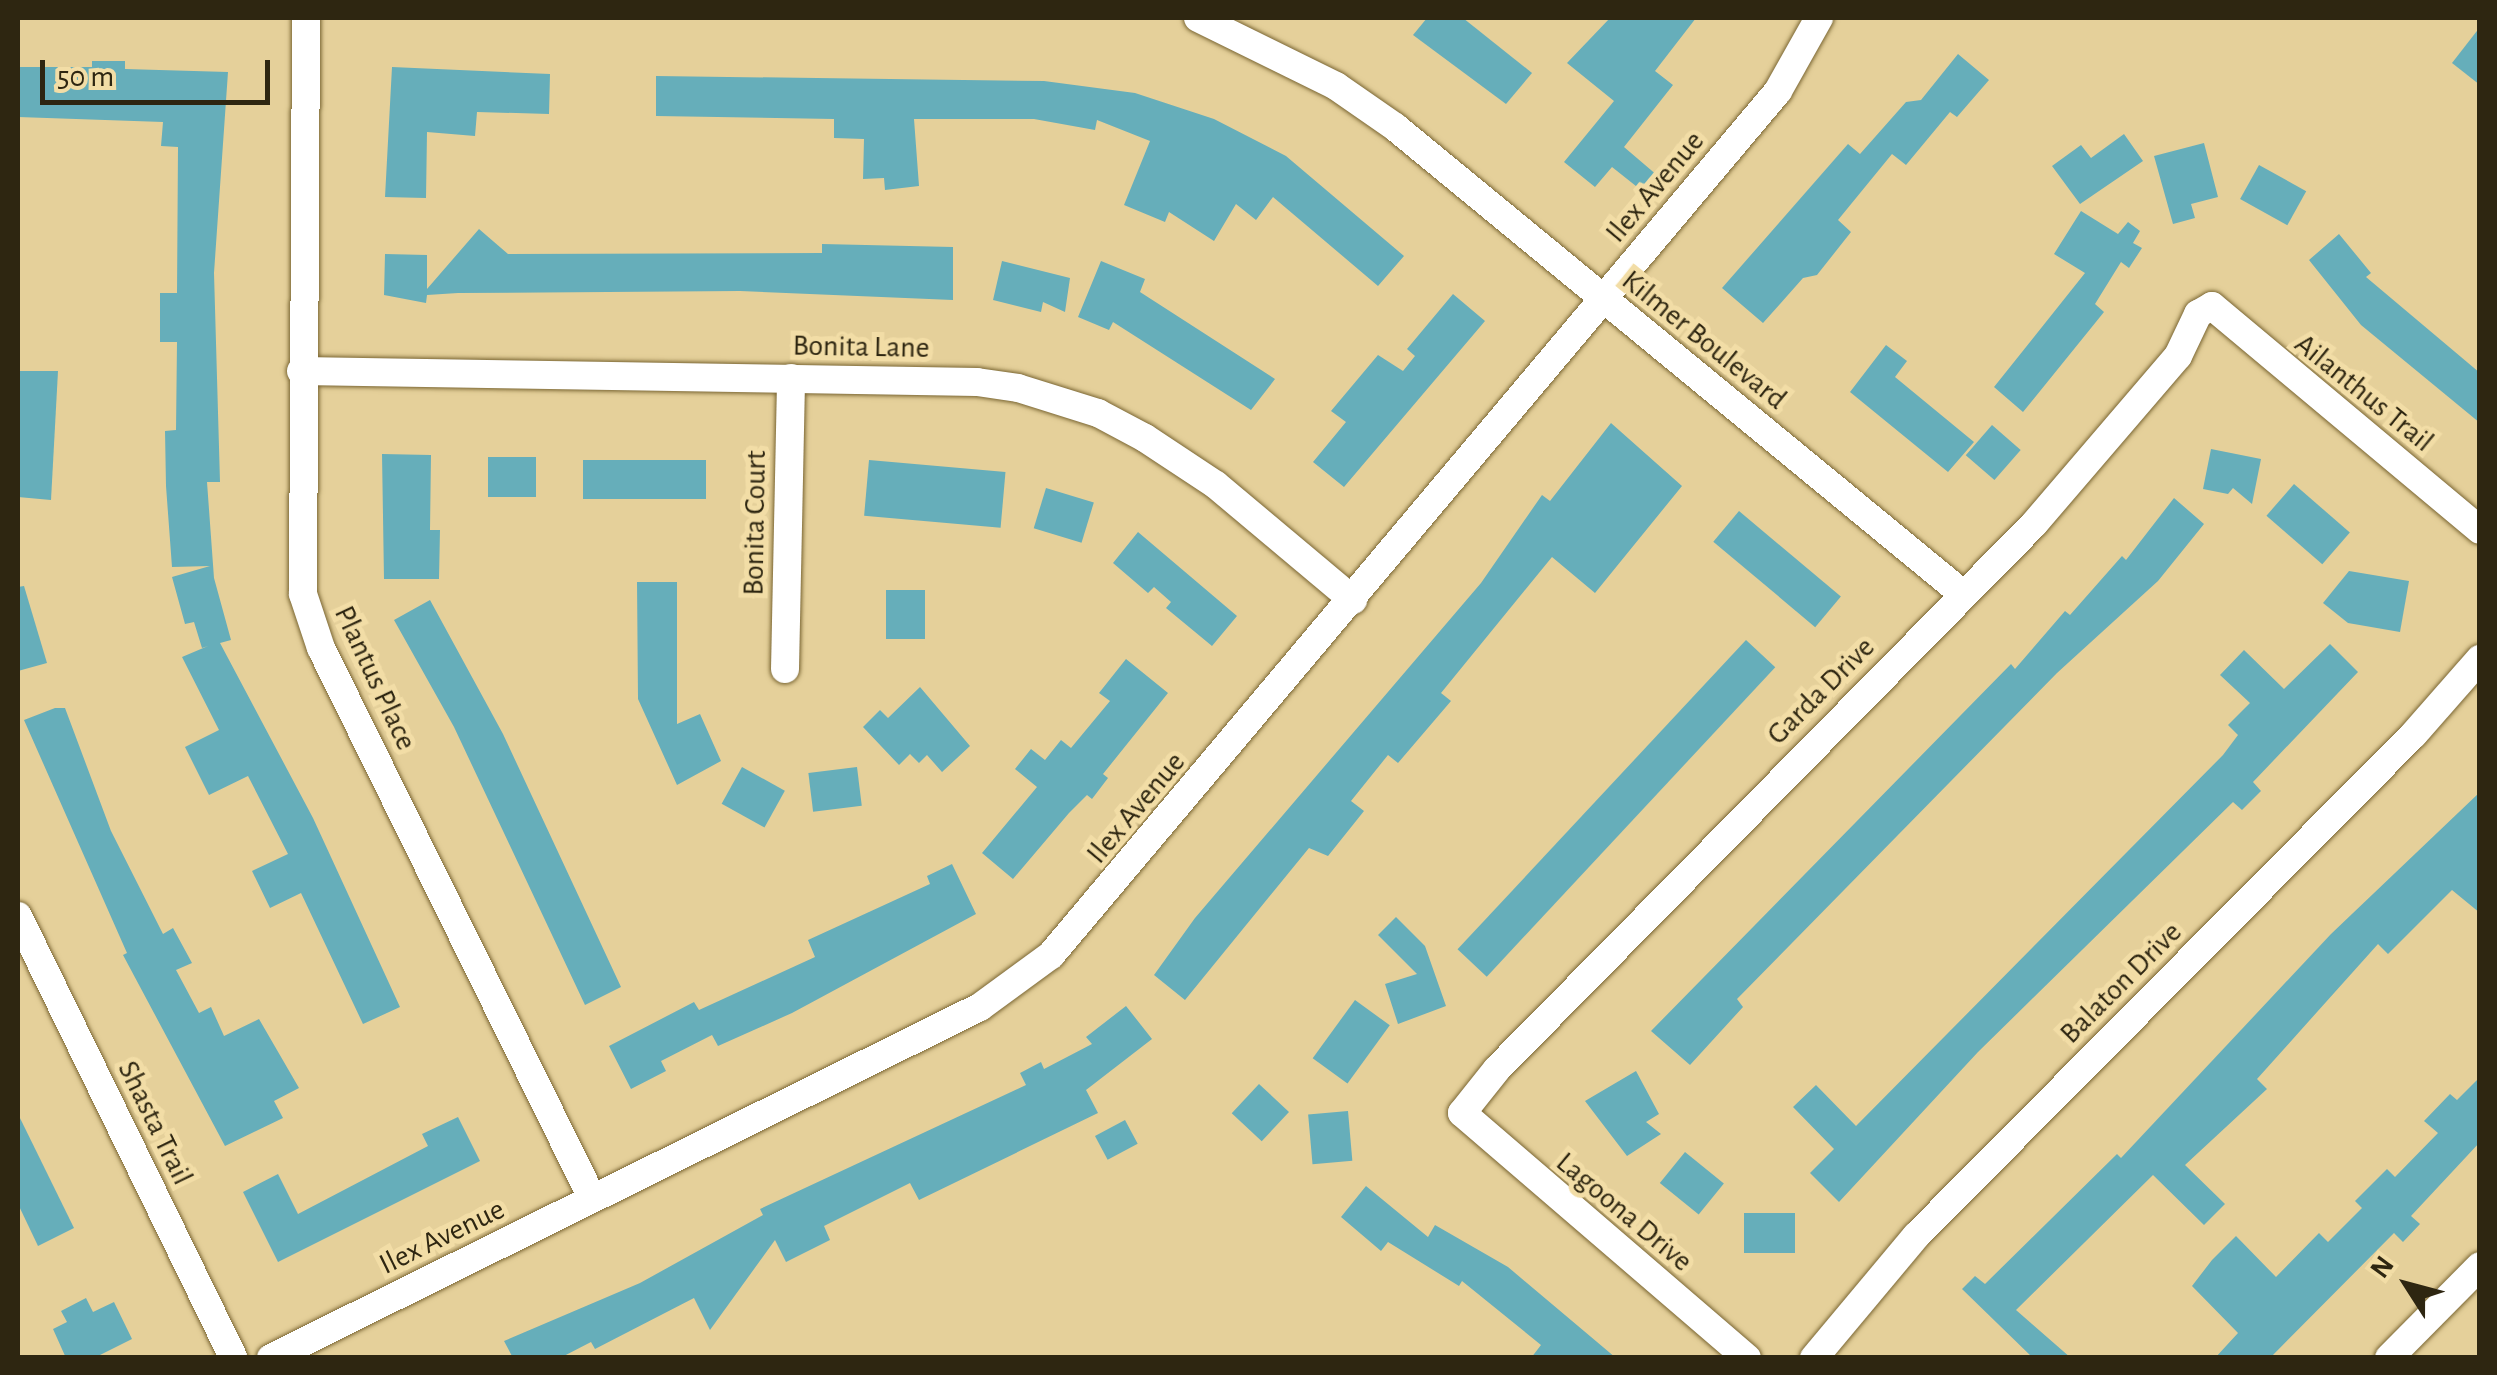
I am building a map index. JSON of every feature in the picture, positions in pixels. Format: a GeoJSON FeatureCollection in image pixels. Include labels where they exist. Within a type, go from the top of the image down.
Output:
{"type":"FeatureCollection","features":[{"type":"Feature","properties":{"kind":"street","name":"Plantus Place"},"geometry":{"type":"LineString","coordinates":[[306,18],[300,570],[312,626],[592,1198]]}},
{"type":"Feature","properties":{"kind":"street","name":"Kilmer Boulevard"},"geometry":{"type":"LineString","coordinates":[[1198,18],[1336,86],[1963,594]]}},
{"type":"Feature","properties":{"kind":"street","name":"Ilex Avenue"},"geometry":{"type":"LineString","coordinates":[[271,1358],[980,1007],[1017,983],[1083,923],[1778,91],[1818,18]]}},
{"type":"Feature","properties":{"kind":"street","name":"Garda Drive"},"geometry":{"type":"LineString","coordinates":[[1462,1113],[1698,859],[2094,458],[2178,356],[2198,314],[2212,306]]}},
{"type":"Feature","properties":{"kind":"street","name":"Ailanthus Trail"},"geometry":{"type":"LineString","coordinates":[[2212,306],[2480,530]]}},
{"type":"Feature","properties":{"kind":"street","name":"Bonita Lane"},"geometry":{"type":"LineString","coordinates":[[301,371],[977,382],[1098,412],[1216,486],[1353,600]]}},
{"type":"Feature","properties":{"kind":"street","name":"Bonita Court"},"geometry":{"type":"LineString","coordinates":[[785,668],[791,378]]}},
{"type":"Feature","properties":{"kind":"street","name":"Balaton Drive"},"geometry":{"type":"LineString","coordinates":[[1814,1358],[1916,1236],[2414,734],[2480,659]]}},
{"type":"Feature","properties":{"kind":"street","name":"Shasta Trail"},"geometry":{"type":"LineString","coordinates":[[18,916],[234,1358]]}},
{"type":"Feature","properties":{"kind":"street","name":"Lagoona Drive"},"geometry":{"type":"LineString","coordinates":[[1462,1113],[1747,1358]]}},
{"type":"Feature","properties":{"kind":"street"},"geometry":{"type":"LineString","coordinates":[[2389,1358],[2480,1266]]}},
{"type":"Feature","properties":{"kind":"building"},"geometry":{"type":"Polygon","coordinates":[[[1427,18],[1463,18],[1532,73],[1506,104],[1413,35],[1427,18]]]}},
{"type":"Feature","properties":{"kind":"building"},"geometry":{"type":"Polygon","coordinates":[[[1610,18],[1696,18],[1655,71],[1673,85],[1624,147],[1665,182],[1651,198],[1612,167],[1595,187],[1564,162],[1614,101],[1567,63],[1610,18]]]}},
{"type":"Feature","properties":{"kind":"building"},"geometry":{"type":"Polygon","coordinates":[[[2480,27],[2480,85],[2452,63],[2480,27]]]}},
{"type":"Feature","properties":{"kind":"building"},"geometry":{"type":"Polygon","coordinates":[[[1958,54],[1989,80],[1957,117],[1950,112],[1906,165],[1892,154],[1838,220],[1851,232],[1817,275],[1803,278],[1763,323],[1722,288],[1848,144],[1860,154],[1906,102],[1921,100],[1958,54]]]}},
{"type":"Feature","properties":{"kind":"building"},"geometry":{"type":"Polygon","coordinates":[[[92,61],[125,61],[125,69],[228,72],[214,273],[220,482],[207,482],[214,578],[231,640],[220,643],[313,818],[400,1007],[363,1024],[301,893],[270,908],[252,871],[288,854],[248,776],[209,795],[185,747],[219,730],[182,657],[208,646],[202,648],[194,622],[185,624],[172,577],[210,566],[172,567],[165,431],[176,430],[177,342],[160,342],[160,293],[177,293],[178,147],[161,146],[163,122],[18,117],[18,67],[92,67],[92,61]]]}},
{"type":"Feature","properties":{"kind":"building"},"geometry":{"type":"Polygon","coordinates":[[[392,67],[550,74],[549,114],[477,112],[475,136],[427,132],[426,198],[385,197],[392,67]]]}},
{"type":"Feature","properties":{"kind":"building"},"geometry":{"type":"Polygon","coordinates":[[[656,76],[1044,81],[1135,93],[1214,119],[1286,156],[1404,256],[1378,286],[1273,197],[1256,220],[1236,204],[1214,241],[1169,212],[1165,222],[1124,205],[1150,141],[1097,120],[1095,130],[1034,119],[914,119],[919,186],[885,190],[884,178],[863,179],[864,139],[834,138],[834,119],[656,116],[656,76]]]}},
{"type":"Feature","properties":{"kind":"building"},"geometry":{"type":"Polygon","coordinates":[[[2124,134],[2143,161],[2080,204],[2052,166],[2081,145],[2091,158],[2124,134]]]}},
{"type":"Feature","properties":{"kind":"building"},"geometry":{"type":"Polygon","coordinates":[[[2204,143],[2218,197],[2191,204],[2195,218],[2173,224],[2154,156],[2204,143]]]}},
{"type":"Feature","properties":{"kind":"building"},"geometry":{"type":"Polygon","coordinates":[[[2259,165],[2306,191],[2287,225],[2240,199],[2259,165]]]}},
{"type":"Feature","properties":{"kind":"building"},"geometry":{"type":"Polygon","coordinates":[[[2081,211],[2118,234],[2128,222],[2140,231],[2133,243],[2142,248],[2129,268],[2121,262],[2095,304],[2104,312],[2023,412],[1994,387],[2085,273],[2054,254],[2081,211]]]}},
{"type":"Feature","properties":{"kind":"building"},"geometry":{"type":"Polygon","coordinates":[[[479,229],[508,254],[822,253],[822,244],[953,247],[953,300],[740,291],[458,293],[427,295],[426,303],[384,295],[385,254],[427,255],[427,289],[479,229]]]}},
{"type":"Feature","properties":{"kind":"building"},"geometry":{"type":"Polygon","coordinates":[[[2339,234],[2371,273],[2366,277],[2480,373],[2480,423],[2361,325],[2309,260],[2339,234]]]}},
{"type":"Feature","properties":{"kind":"building"},"geometry":{"type":"Polygon","coordinates":[[[1002,261],[1070,278],[1065,312],[1043,302],[1041,312],[993,300],[1002,261]]]}},
{"type":"Feature","properties":{"kind":"building"},"geometry":{"type":"Polygon","coordinates":[[[1101,261],[1145,279],[1140,292],[1275,379],[1251,410],[1113,322],[1109,330],[1078,317],[1101,261]]]}},
{"type":"Feature","properties":{"kind":"building"},"geometry":{"type":"Polygon","coordinates":[[[1453,294],[1485,321],[1344,487],[1313,462],[1346,422],[1331,411],[1378,355],[1403,371],[1415,356],[1407,349],[1453,294]]]}},
{"type":"Feature","properties":{"kind":"building"},"geometry":{"type":"Polygon","coordinates":[[[1886,345],[1907,361],[1895,377],[1974,442],[1948,472],[1850,392],[1886,345]]]}},
{"type":"Feature","properties":{"kind":"building"},"geometry":{"type":"Polygon","coordinates":[[[18,371],[58,371],[51,500],[18,497],[18,371]]]}},
{"type":"Feature","properties":{"kind":"building"},"geometry":{"type":"Polygon","coordinates":[[[1611,423],[1682,486],[1595,593],[1552,557],[1441,693],[1451,701],[1398,763],[1388,755],[1351,801],[1364,811],[1328,856],[1309,848],[1185,1000],[1154,975],[1195,918],[1481,583],[1542,495],[1550,501],[1611,423]]]}},
{"type":"Feature","properties":{"kind":"building"},"geometry":{"type":"Polygon","coordinates":[[[1992,425],[2021,450],[1994,480],[1966,455],[1992,425]]]}},
{"type":"Feature","properties":{"kind":"building"},"geometry":{"type":"Polygon","coordinates":[[[2211,449],[2261,459],[2252,504],[2233,488],[2228,494],[2203,489],[2211,449]]]}},
{"type":"Feature","properties":{"kind":"building"},"geometry":{"type":"Polygon","coordinates":[[[382,454],[431,455],[430,530],[440,530],[439,579],[384,579],[382,454]]]}},
{"type":"Feature","properties":{"kind":"building"},"geometry":{"type":"Polygon","coordinates":[[[488,457],[536,457],[536,497],[488,497],[488,457]]]}},
{"type":"Feature","properties":{"kind":"building"},"geometry":{"type":"Polygon","coordinates":[[[583,460],[706,460],[706,499],[583,499],[583,460]]]}},
{"type":"Feature","properties":{"kind":"building"},"geometry":{"type":"Polygon","coordinates":[[[869,460],[1005,472],[1001,528],[864,516],[869,460]]]}},
{"type":"Feature","properties":{"kind":"building"},"geometry":{"type":"Polygon","coordinates":[[[2294,484],[2350,533],[2322,564],[2266,516],[2294,484]]]}},
{"type":"Feature","properties":{"kind":"building"},"geometry":{"type":"Polygon","coordinates":[[[1046,488],[1094,503],[1082,543],[1034,528],[1046,488]]]}},
{"type":"Feature","properties":{"kind":"building"},"geometry":{"type":"Polygon","coordinates":[[[2174,498],[2204,524],[2158,581],[2057,673],[1737,999],[1743,1007],[1690,1065],[1651,1031],[2011,664],[2015,669],[2065,611],[2070,615],[2122,556],[2126,560],[2174,498]]]}},
{"type":"Feature","properties":{"kind":"building"},"geometry":{"type":"Polygon","coordinates":[[[1739,511],[1841,596],[1815,627],[1713,542],[1739,511]]]}},
{"type":"Feature","properties":{"kind":"building"},"geometry":{"type":"Polygon","coordinates":[[[1138,532],[1237,616],[1212,646],[1166,608],[1171,602],[1154,587],[1148,593],[1113,563],[1138,532]]]}},
{"type":"Feature","properties":{"kind":"building"},"geometry":{"type":"Polygon","coordinates":[[[2349,571],[2409,581],[2400,632],[2348,623],[2323,603],[2349,571]]]}},
{"type":"Feature","properties":{"kind":"building"},"geometry":{"type":"Polygon","coordinates":[[[637,582],[677,582],[677,724],[700,714],[721,761],[677,785],[638,699],[637,582]]]}},
{"type":"Feature","properties":{"kind":"building"},"geometry":{"type":"Polygon","coordinates":[[[24,586],[47,663],[18,671],[18,587],[24,586]]]}},
{"type":"Feature","properties":{"kind":"building"},"geometry":{"type":"Polygon","coordinates":[[[886,590],[925,590],[925,639],[886,639],[886,590]]]}},
{"type":"Feature","properties":{"kind":"building"},"geometry":{"type":"Polygon","coordinates":[[[430,600],[503,734],[621,987],[585,1005],[454,727],[394,620],[430,600]]]}},
{"type":"Feature","properties":{"kind":"building"},"geometry":{"type":"Polygon","coordinates":[[[1746,640],[1775,667],[1487,977],[1458,949],[1746,640]]]}},
{"type":"Feature","properties":{"kind":"building"},"geometry":{"type":"Polygon","coordinates":[[[2330,644],[2358,672],[2253,782],[2261,791],[2242,810],[2233,802],[1978,1052],[1839,1202],[1810,1173],[1834,1149],[1793,1107],[1816,1085],[1856,1126],[2223,755],[2238,735],[2228,725],[2250,703],[2220,675],[2244,650],[2284,689],[2330,644]]]}},
{"type":"Feature","properties":{"kind":"building"},"geometry":{"type":"Polygon","coordinates":[[[1126,659],[1168,693],[1103,774],[1108,778],[1092,799],[1087,795],[1069,813],[1013,879],[982,853],[1037,787],[1015,769],[1031,749],[1045,760],[1061,740],[1071,748],[1110,701],[1099,693],[1126,659]]]}},
{"type":"Feature","properties":{"kind":"building"},"geometry":{"type":"Polygon","coordinates":[[[920,687],[970,746],[942,772],[927,755],[919,763],[910,754],[899,765],[863,727],[880,710],[888,718],[920,687]]]}},
{"type":"Feature","properties":{"kind":"building"},"geometry":{"type":"Polygon","coordinates":[[[65,708],[111,831],[163,934],[173,928],[192,963],[176,970],[199,1013],[211,1007],[224,1036],[259,1019],[299,1088],[274,1101],[283,1118],[225,1146],[123,955],[127,953],[24,720],[65,708]]]}},
{"type":"Feature","properties":{"kind":"building"},"geometry":{"type":"Polygon","coordinates":[[[742,767],[785,791],[764,827],[722,804],[742,767]]]}},
{"type":"Feature","properties":{"kind":"building"},"geometry":{"type":"Polygon","coordinates":[[[857,767],[862,806],[813,812],[808,773],[857,767]]]}},
{"type":"Feature","properties":{"kind":"building"},"geometry":{"type":"Polygon","coordinates":[[[2480,792],[2480,913],[2452,890],[2388,954],[2378,944],[2257,1079],[2267,1089],[2185,1165],[2225,1204],[2204,1225],[2153,1175],[2016,1310],[2071,1358],[2033,1358],[1962,1289],[1975,1276],[1985,1284],[2117,1154],[2121,1158],[2331,934],[2480,792]]]}},
{"type":"Feature","properties":{"kind":"building"},"geometry":{"type":"Polygon","coordinates":[[[952,864],[976,914],[792,1013],[718,1046],[712,1035],[661,1061],[666,1071],[631,1089],[609,1046],[694,1002],[699,1010],[815,957],[808,940],[930,884],[927,876],[952,864]]]}},
{"type":"Feature","properties":{"kind":"building"},"geometry":{"type":"Polygon","coordinates":[[[1396,917],[1425,946],[1446,1006],[1398,1024],[1385,984],[1417,974],[1378,935],[1396,917]]]}},
{"type":"Feature","properties":{"kind":"building"},"geometry":{"type":"Polygon","coordinates":[[[1355,1000],[1390,1025],[1347,1084],[1313,1058],[1355,1000]]]}},
{"type":"Feature","properties":{"kind":"building"},"geometry":{"type":"Polygon","coordinates":[[[1126,1006],[1152,1039],[1086,1090],[1098,1113],[919,1200],[910,1183],[824,1226],[830,1240],[786,1262],[775,1240],[710,1330],[694,1298],[595,1349],[591,1342],[560,1358],[513,1358],[504,1341],[640,1283],[763,1215],[760,1209],[1026,1085],[1020,1073],[1041,1062],[1044,1069],[1092,1044],[1086,1037],[1126,1006]]]}},
{"type":"Feature","properties":{"kind":"building"},"geometry":{"type":"Polygon","coordinates":[[[1636,1071],[1659,1114],[1646,1122],[1661,1134],[1627,1156],[1585,1101],[1636,1071]]]}},
{"type":"Feature","properties":{"kind":"building"},"geometry":{"type":"Polygon","coordinates":[[[2480,1077],[2480,1142],[2411,1216],[2420,1224],[2403,1242],[2394,1233],[2270,1358],[2215,1358],[2238,1333],[2192,1286],[2212,1260],[2236,1236],[2276,1277],[2319,1233],[2328,1242],[2362,1208],[2355,1201],[2387,1169],[2395,1177],[2438,1133],[2424,1121],[2450,1094],[2457,1100],[2480,1077]]]}},
{"type":"Feature","properties":{"kind":"building"},"geometry":{"type":"Polygon","coordinates":[[[1259,1084],[1289,1112],[1262,1141],[1232,1113],[1259,1084]]]}},
{"type":"Feature","properties":{"kind":"building"},"geometry":{"type":"Polygon","coordinates":[[[1348,1111],[1352,1161],[1313,1164],[1308,1114],[1348,1111]]]}},
{"type":"Feature","properties":{"kind":"building"},"geometry":{"type":"Polygon","coordinates":[[[18,1114],[74,1228],[38,1246],[18,1204],[18,1114]]]}},
{"type":"Feature","properties":{"kind":"building"},"geometry":{"type":"Polygon","coordinates":[[[458,1117],[480,1161],[278,1262],[243,1192],[278,1174],[298,1214],[428,1146],[422,1134],[458,1117]]]}},
{"type":"Feature","properties":{"kind":"building"},"geometry":{"type":"Polygon","coordinates":[[[1125,1120],[1138,1144],[1108,1160],[1095,1136],[1125,1120]]]}},
{"type":"Feature","properties":{"kind":"building"},"geometry":{"type":"Polygon","coordinates":[[[1685,1152],[1724,1183],[1699,1215],[1660,1183],[1685,1152]]]}},
{"type":"Feature","properties":{"kind":"building"},"geometry":{"type":"Polygon","coordinates":[[[1366,1186],[1428,1237],[1435,1225],[1508,1267],[1616,1358],[1531,1358],[1541,1345],[1462,1281],[1459,1286],[1388,1242],[1381,1251],[1341,1217],[1366,1186]]]}},
{"type":"Feature","properties":{"kind":"building"},"geometry":{"type":"Polygon","coordinates":[[[1744,1213],[1795,1213],[1795,1253],[1744,1253],[1744,1213]]]}},
{"type":"Feature","properties":{"kind":"building"},"geometry":{"type":"Polygon","coordinates":[[[86,1298],[93,1312],[114,1302],[132,1339],[94,1358],[66,1358],[53,1329],[67,1322],[61,1311],[86,1298]]]}}]}
